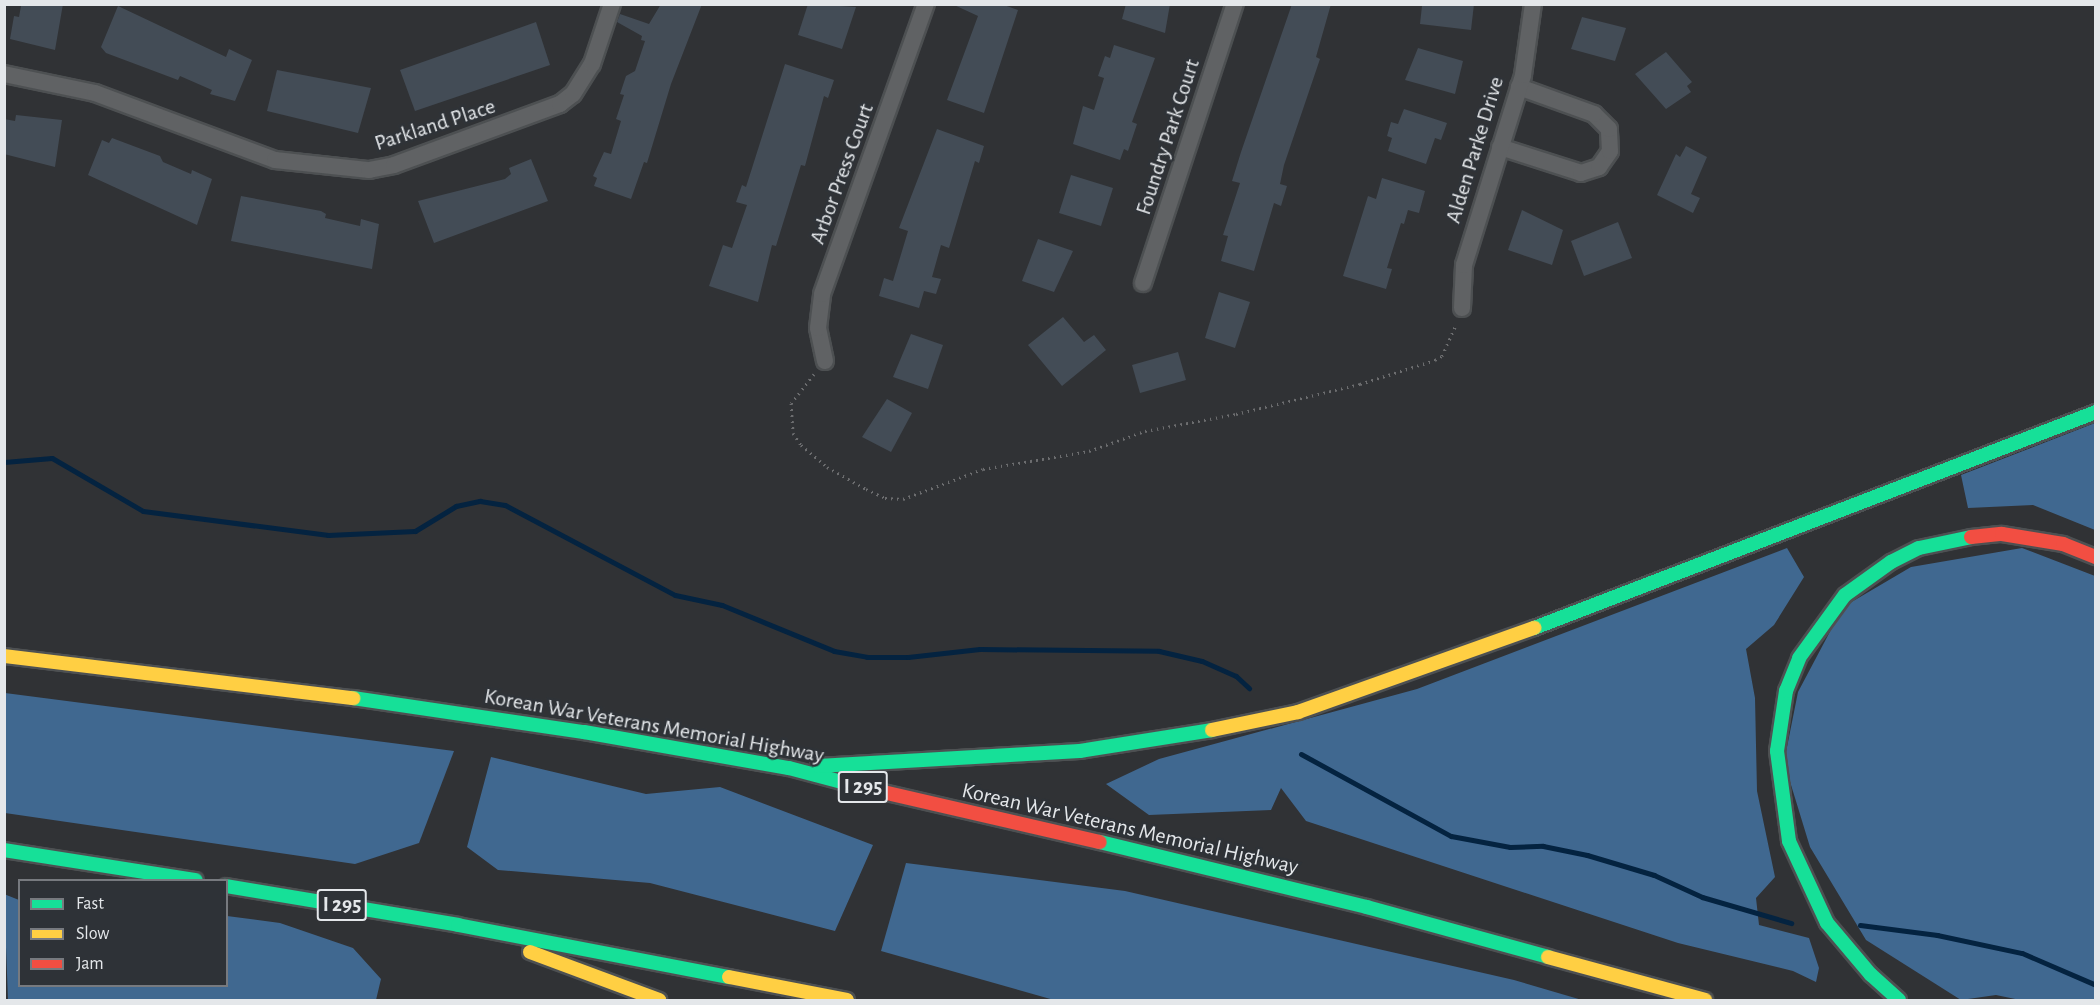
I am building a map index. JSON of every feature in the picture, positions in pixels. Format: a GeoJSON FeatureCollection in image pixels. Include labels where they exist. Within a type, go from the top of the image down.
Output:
{"type":"FeatureCollection","features":[{"type":"Feature","properties":{"kind":"highway"},"geometry":{"type":"LineString","coordinates":[[789,768],[1080,752],[1157,741],[1298,712],[1449,661],[2096,412]]}},
{"type":"Feature","properties":{"kind":"highway"},"geometry":{"type":"LineString","coordinates":[[1899,1000],[1871,975],[1827,923],[1809,891],[1789,841],[1777,751],[1786,691],[1799,658],[1826,615],[1845,595],[1891,561],[1919,548],[1947,540],[2002,534],[2063,544],[2096,557]]}},
{"type":"Feature","properties":{"kind":"highway","name":"Korean War Veterans Memorial Highway"},"geometry":{"type":"LineString","coordinates":[[4,656],[244,682],[584,732],[789,768],[928,805],[1148,852],[1367,907],[1705,1000]]}},
{"type":"Feature","properties":{"kind":"highway"},"geometry":{"type":"LineString","coordinates":[[4,850],[190,879]]}},
{"type":"Feature","properties":{"kind":"highway","name":"I 295"},"geometry":{"type":"LineString","coordinates":[[228,886],[458,925],[847,1000]]}},
{"type":"Feature","properties":{"kind":"highway"},"geometry":{"type":"LineString","coordinates":[[458,925],[659,1000]]}},
{"type":"Feature","properties":{"kind":"street","name":"Parkland Place"},"geometry":{"type":"LineString","coordinates":[[4,74],[94,93],[275,160],[369,170],[404,161],[560,104],[587,72],[612,4]]}},
{"type":"Feature","properties":{"kind":"street","name":"Arbor Press Court"},"geometry":{"type":"LineString","coordinates":[[825,361],[818,328],[822,294],[926,4]]}},
{"type":"Feature","properties":{"kind":"street","name":"Foundry Park Court"},"geometry":{"type":"LineString","coordinates":[[1143,283],[1235,4]]}},
{"type":"Feature","properties":{"kind":"street","name":"Alden Parke Drive"},"geometry":{"type":"LineString","coordinates":[[1462,308],[1467,254],[1519,87],[1533,4]]}},
{"type":"Feature","properties":{"kind":"street"},"geometry":{"type":"LineString","coordinates":[[1500,147],[1581,173],[1599,167],[1610,151],[1609,129],[1594,114],[1519,87]]}},
{"type":"Feature","properties":{"kind":"path"},"geometry":{"type":"LineString","coordinates":[[825,361],[791,403],[793,433],[827,467],[885,498],[903,499],[983,469],[1089,451],[1145,431],[1236,414],[1360,384],[1435,360],[1445,350],[1462,308]]}},
{"type":"Feature","properties":{"kind":"shaded area"},"geometry":{"type":"Polygon","coordinates":[[[2095,423],[2095,530],[2033,505],[1968,508],[1961,475],[2095,423]]]}},
{"type":"Feature","properties":{"kind":"shaded area"},"geometry":{"type":"Polygon","coordinates":[[[1787,548],[1804,577],[1774,625],[1746,649],[1755,698],[1757,791],[1775,877],[1756,898],[1759,925],[1809,938],[1819,968],[1816,982],[1793,971],[1678,943],[1306,821],[1281,788],[1271,810],[1149,815],[1106,784],[1159,759],[1417,689],[1787,548]]]}},
{"type":"Feature","properties":{"kind":"shaded area"},"geometry":{"type":"Polygon","coordinates":[[[2022,548],[2095,576],[2095,1000],[2020,1000],[1996,995],[1961,1000],[1866,940],[1810,847],[1784,762],[1798,692],[1843,607],[1911,567],[2022,548]]]}},
{"type":"Feature","properties":{"kind":"shaded area"},"geometry":{"type":"Polygon","coordinates":[[[5,693],[454,751],[419,843],[355,864],[5,813],[5,693]]]}},
{"type":"Feature","properties":{"kind":"shaded area"},"geometry":{"type":"Polygon","coordinates":[[[491,757],[646,794],[720,787],[873,845],[835,931],[650,883],[498,870],[467,847],[491,757]]]}},
{"type":"Feature","properties":{"kind":"shaded area"},"geometry":{"type":"Polygon","coordinates":[[[906,863],[1125,891],[1514,980],[1582,1000],[1054,1000],[881,951],[906,863]]]}},
{"type":"Feature","properties":{"kind":"shaded area"},"geometry":{"type":"Polygon","coordinates":[[[4,894],[18,900],[18,987],[228,987],[228,916],[280,923],[353,948],[381,979],[376,1000],[8,1000],[4,894]]]}},
{"type":"Feature","properties":{"kind":"building"},"geometry":{"type":"Polygon","coordinates":[[[63,4],[55,50],[10,39],[14,16],[19,17],[21,6],[63,4]]]}},
{"type":"Feature","properties":{"kind":"building"},"geometry":{"type":"Polygon","coordinates":[[[661,4],[702,4],[671,84],[647,163],[644,162],[631,199],[594,186],[597,178],[593,176],[604,152],[611,154],[621,121],[616,119],[624,95],[620,94],[626,76],[635,71],[645,41],[641,40],[642,36],[617,22],[620,14],[649,24],[661,4]]]}},
{"type":"Feature","properties":{"kind":"building"},"geometry":{"type":"Polygon","coordinates":[[[808,4],[856,7],[842,49],[798,35],[808,4]]]}},
{"type":"Feature","properties":{"kind":"building"},"geometry":{"type":"Polygon","coordinates":[[[952,4],[1001,4],[1018,10],[984,113],[947,100],[978,16],[952,4]]]}},
{"type":"Feature","properties":{"kind":"building"},"geometry":{"type":"Polygon","coordinates":[[[1126,4],[1170,4],[1165,33],[1122,19],[1126,4]]]}},
{"type":"Feature","properties":{"kind":"building"},"geometry":{"type":"Polygon","coordinates":[[[1292,4],[1331,4],[1316,57],[1320,59],[1284,165],[1280,184],[1287,186],[1281,206],[1274,203],[1254,271],[1221,261],[1228,236],[1223,235],[1240,183],[1232,181],[1292,4]]]}},
{"type":"Feature","properties":{"kind":"building"},"geometry":{"type":"Polygon","coordinates":[[[1474,4],[1471,30],[1420,24],[1422,6],[1474,4]]]}},
{"type":"Feature","properties":{"kind":"building"},"geometry":{"type":"Polygon","coordinates":[[[118,6],[226,57],[229,49],[252,60],[235,101],[210,94],[212,90],[180,76],[178,80],[106,53],[101,47],[118,6]]]}},
{"type":"Feature","properties":{"kind":"building"},"geometry":{"type":"Polygon","coordinates":[[[1582,17],[1626,28],[1615,61],[1571,49],[1582,17]]]}},
{"type":"Feature","properties":{"kind":"building"},"geometry":{"type":"Polygon","coordinates":[[[536,22],[550,65],[415,111],[400,70],[536,22]]]}},
{"type":"Feature","properties":{"kind":"building"},"geometry":{"type":"Polygon","coordinates":[[[1114,45],[1155,58],[1132,122],[1137,124],[1128,151],[1124,149],[1120,160],[1073,144],[1083,106],[1094,110],[1104,78],[1098,76],[1105,56],[1110,58],[1114,45]]]}},
{"type":"Feature","properties":{"kind":"building"},"geometry":{"type":"Polygon","coordinates":[[[1418,48],[1463,61],[1455,94],[1405,80],[1418,48]]]}},
{"type":"Feature","properties":{"kind":"building"},"geometry":{"type":"Polygon","coordinates":[[[1666,52],[1692,82],[1687,86],[1691,92],[1666,109],[1635,74],[1666,52]]]}},
{"type":"Feature","properties":{"kind":"building"},"geometry":{"type":"Polygon","coordinates":[[[785,64],[834,80],[828,98],[824,96],[805,166],[801,165],[776,246],[772,245],[758,302],[709,286],[723,245],[732,248],[747,205],[736,202],[742,185],[746,187],[785,64]]]}},
{"type":"Feature","properties":{"kind":"building"},"geometry":{"type":"Polygon","coordinates":[[[277,70],[371,88],[358,133],[267,111],[277,70]]]}},
{"type":"Feature","properties":{"kind":"building"},"geometry":{"type":"Polygon","coordinates":[[[1404,109],[1447,123],[1441,140],[1435,138],[1426,164],[1388,151],[1392,138],[1387,136],[1391,122],[1398,124],[1404,109]]]}},
{"type":"Feature","properties":{"kind":"building"},"geometry":{"type":"Polygon","coordinates":[[[16,115],[62,120],[55,167],[4,154],[4,119],[15,121],[16,115]]]}},
{"type":"Feature","properties":{"kind":"building"},"geometry":{"type":"Polygon","coordinates":[[[937,129],[984,146],[979,163],[975,161],[949,248],[941,245],[932,277],[941,279],[936,294],[924,291],[919,308],[879,296],[884,278],[893,281],[908,231],[899,228],[937,129]]]}},
{"type":"Feature","properties":{"kind":"building"},"geometry":{"type":"Polygon","coordinates":[[[112,138],[160,156],[163,162],[191,174],[192,170],[212,179],[197,225],[88,175],[102,140],[109,143],[112,138]]]}},
{"type":"Feature","properties":{"kind":"building"},"geometry":{"type":"Polygon","coordinates":[[[1686,146],[1707,157],[1691,194],[1700,198],[1693,213],[1657,195],[1676,154],[1680,157],[1686,146]]]}},
{"type":"Feature","properties":{"kind":"building"},"geometry":{"type":"Polygon","coordinates":[[[531,159],[548,201],[434,243],[418,201],[505,179],[511,174],[509,168],[531,159]]]}},
{"type":"Feature","properties":{"kind":"building"},"geometry":{"type":"Polygon","coordinates":[[[1071,175],[1113,188],[1101,226],[1059,213],[1071,175]]]}},
{"type":"Feature","properties":{"kind":"building"},"geometry":{"type":"Polygon","coordinates":[[[1382,178],[1425,191],[1419,213],[1408,210],[1404,224],[1401,223],[1387,268],[1392,269],[1386,289],[1343,276],[1368,196],[1376,199],[1382,178]]]}},
{"type":"Feature","properties":{"kind":"building"},"geometry":{"type":"Polygon","coordinates":[[[241,196],[321,211],[326,214],[325,218],[360,226],[361,219],[379,224],[372,269],[231,241],[241,196]]]}},
{"type":"Feature","properties":{"kind":"building"},"geometry":{"type":"Polygon","coordinates":[[[1522,210],[1563,230],[1552,265],[1508,250],[1522,210]]]}},
{"type":"Feature","properties":{"kind":"building"},"geometry":{"type":"Polygon","coordinates":[[[1618,222],[1632,258],[1584,276],[1571,241],[1618,222]]]}},
{"type":"Feature","properties":{"kind":"building"},"geometry":{"type":"Polygon","coordinates":[[[1038,239],[1073,251],[1054,292],[1022,281],[1038,239]]]}},
{"type":"Feature","properties":{"kind":"building"},"geometry":{"type":"Polygon","coordinates":[[[1219,292],[1250,302],[1235,348],[1205,338],[1219,292]]]}},
{"type":"Feature","properties":{"kind":"building"},"geometry":{"type":"Polygon","coordinates":[[[1063,317],[1084,342],[1094,335],[1106,350],[1062,386],[1028,345],[1063,317]]]}},
{"type":"Feature","properties":{"kind":"building"},"geometry":{"type":"Polygon","coordinates":[[[911,334],[943,345],[928,389],[893,377],[911,334]]]}},
{"type":"Feature","properties":{"kind":"building"},"geometry":{"type":"Polygon","coordinates":[[[1178,352],[1186,380],[1140,393],[1132,365],[1178,352]]]}},
{"type":"Feature","properties":{"kind":"building"},"geometry":{"type":"Polygon","coordinates":[[[887,399],[912,413],[891,452],[862,437],[887,399]]]}},
{"type":"Feature","properties":{"kind":"waterway"},"geometry":{"type":"LineString","coordinates":[[4,462],[52,458],[143,511],[328,535],[415,531],[456,506],[480,501],[505,505],[675,595],[722,605],[834,651],[867,657],[908,657],[980,649],[1159,651],[1202,661],[1236,676],[1249,688]]}},
{"type":"Feature","properties":{"kind":"waterway"},"geometry":{"type":"LineString","coordinates":[[1301,754],[1451,836],[1510,847],[1543,846],[1587,855],[1654,875],[1702,897],[1791,923]]}},
{"type":"Feature","properties":{"kind":"waterway"},"geometry":{"type":"LineString","coordinates":[[1860,925],[1937,935],[2022,953],[2096,985]]}},
{"type":"Feature","properties":{"kind":"traffic: fast"},"geometry":{"type":"LineString","coordinates":[[1534,628],[2096,412]]}},
{"type":"Feature","properties":{"kind":"traffic: fast"},"geometry":{"type":"LineString","coordinates":[[1899,1000],[1871,975],[1827,923],[1789,841],[1777,751],[1786,691],[1799,658],[1845,595],[1891,562],[1919,548],[1971,537]]}},
{"type":"Feature","properties":{"kind":"traffic: fast"},"geometry":{"type":"LineString","coordinates":[[353,698],[584,732],[789,768],[861,787]]}},
{"type":"Feature","properties":{"kind":"traffic: fast"},"geometry":{"type":"LineString","coordinates":[[818,766],[1080,751],[1212,730]]}},
{"type":"Feature","properties":{"kind":"traffic: fast"},"geometry":{"type":"LineString","coordinates":[[1100,842],[1367,907],[1548,957]]}},
{"type":"Feature","properties":{"kind":"traffic: fast"},"geometry":{"type":"LineString","coordinates":[[4,850],[190,879]]}},
{"type":"Feature","properties":{"kind":"traffic: fast"},"geometry":{"type":"LineString","coordinates":[[228,886],[458,925],[729,977]]}},
{"type":"Feature","properties":{"kind":"traffic: slow"},"geometry":{"type":"LineString","coordinates":[[1212,730],[1298,712],[1534,628]]}},
{"type":"Feature","properties":{"kind":"traffic: slow"},"geometry":{"type":"LineString","coordinates":[[4,656],[353,698]]}},
{"type":"Feature","properties":{"kind":"traffic: slow"},"geometry":{"type":"LineString","coordinates":[[530,952],[659,1000]]}},
{"type":"Feature","properties":{"kind":"traffic: slow"},"geometry":{"type":"LineString","coordinates":[[1548,957],[1705,1000]]}},
{"type":"Feature","properties":{"kind":"traffic: slow"},"geometry":{"type":"LineString","coordinates":[[729,977],[847,1000]]}},
{"type":"Feature","properties":{"kind":"traffic: jam"},"geometry":{"type":"LineString","coordinates":[[1971,537],[2002,534],[2063,544],[2096,557]]}},
{"type":"Feature","properties":{"kind":"traffic: jam"},"geometry":{"type":"LineString","coordinates":[[861,787],[1100,842]]}}]}
